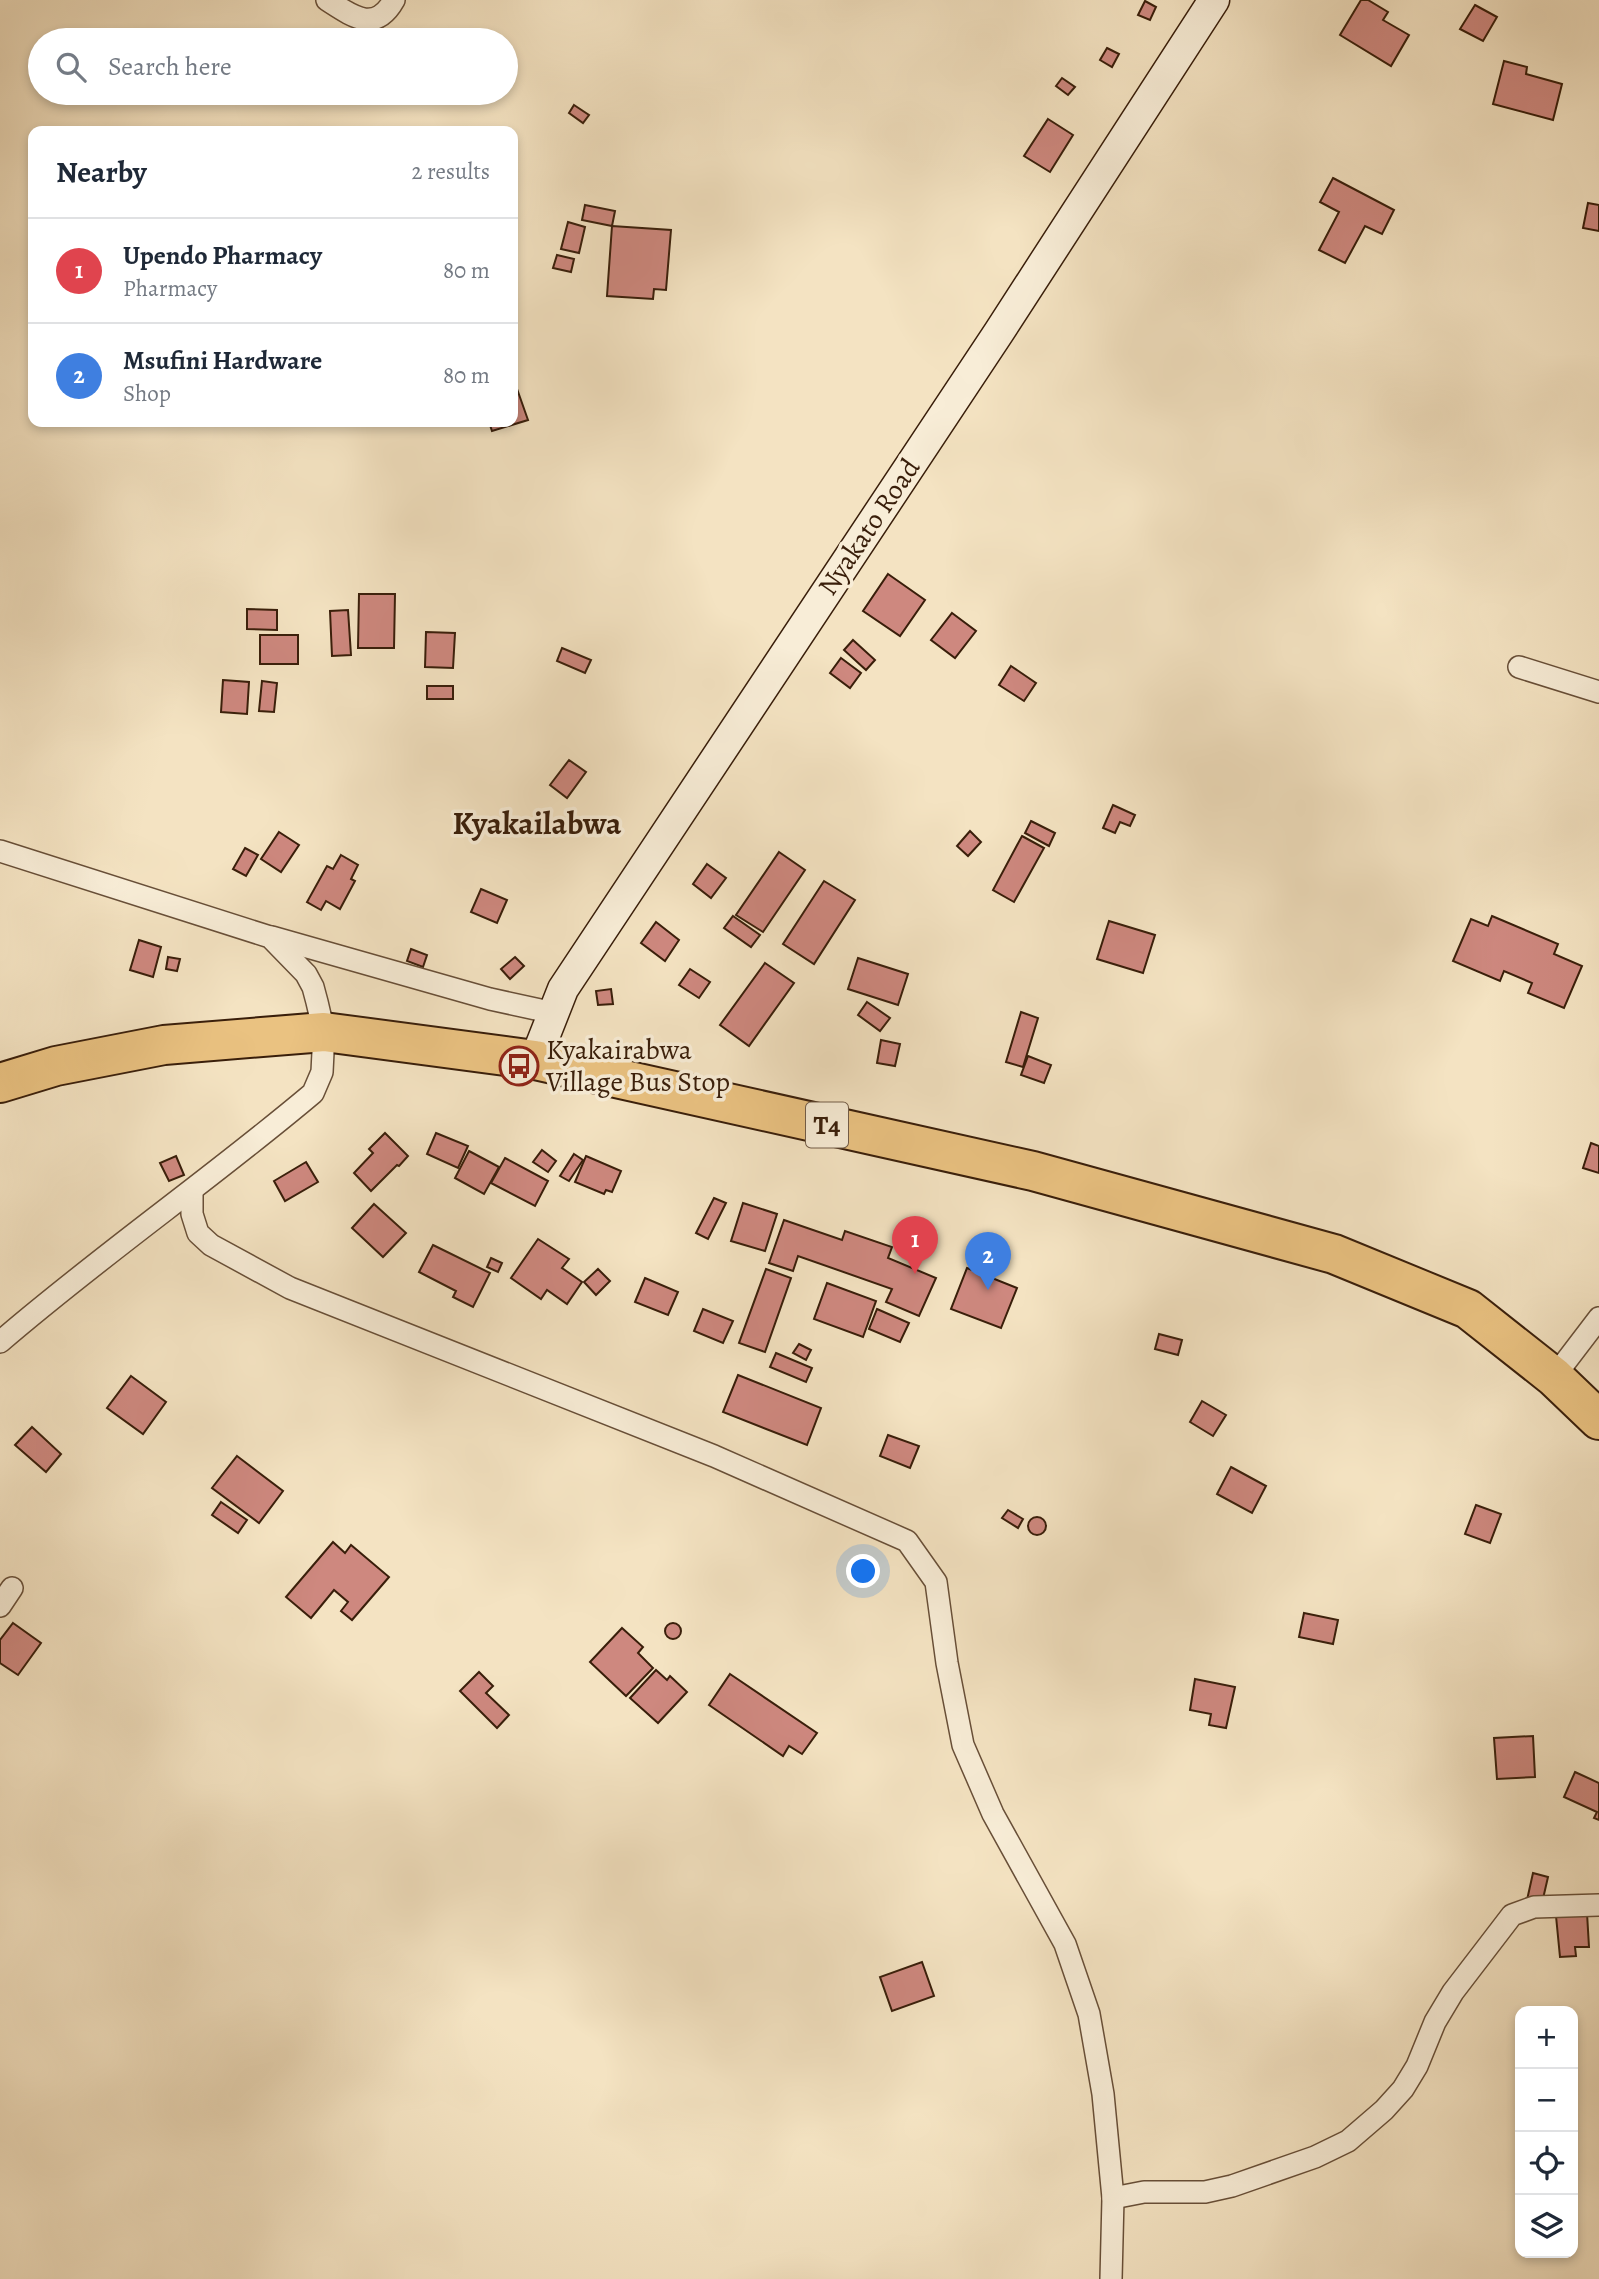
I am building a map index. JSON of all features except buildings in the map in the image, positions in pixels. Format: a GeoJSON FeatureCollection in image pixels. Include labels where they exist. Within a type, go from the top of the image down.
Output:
{"type":"FeatureCollection","features":[{"type":"Feature","properties":{"kind":"highway","name":"T4"},"geometry":{"type":"LineString","coordinates":[[0,1083],[56,1066],[164,1045],[324,1032],[535,1059],[1033,1171],[1334,1255],[1468,1309],[1555,1377],[1599,1420]]}},
{"type":"Feature","properties":{"kind":"street"},"geometry":{"type":"LineString","coordinates":[[327,0],[352,16],[369,21],[386,13],[394,0]]}},
{"type":"Feature","properties":{"kind":"street","name":"Nyakato Road"},"geometry":{"type":"LineString","coordinates":[[535,1059],[563,989],[999,331],[1214,0]]}},
{"type":"Feature","properties":{"kind":"street"},"geometry":{"type":"LineString","coordinates":[[1519,667],[1599,692]]}},
{"type":"Feature","properties":{"kind":"street"},"geometry":{"type":"LineString","coordinates":[[0,851],[270,937],[490,999],[554,1013]]}},
{"type":"Feature","properties":{"kind":"street"},"geometry":{"type":"LineString","coordinates":[[0,1342],[313,1093],[322,1072],[324,1032],[313,987],[306,974],[270,937]]}},
{"type":"Feature","properties":{"kind":"street"},"geometry":{"type":"LineString","coordinates":[[192,1191],[192,1214],[198,1233],[211,1245],[290,1288],[714,1456],[906,1541],[936,1582],[947,1663],[963,1745],[993,1814],[1065,1944],[1089,2014],[1103,2094],[1113,2198],[1111,2279]]}},
{"type":"Feature","properties":{"kind":"street"},"geometry":{"type":"LineString","coordinates":[[1555,1377],[1599,1318]]}},
{"type":"Feature","properties":{"kind":"street"},"geometry":{"type":"LineString","coordinates":[[0,1606],[12,1588]]}},
{"type":"Feature","properties":{"kind":"street"},"geometry":{"type":"LineString","coordinates":[[1113,2198],[1144,2192],[1206,2192],[1232,2186],[1315,2157],[1348,2141],[1384,2110],[1403,2089],[1435,2022],[1453,1992],[1512,1916],[1534,1907],[1599,1905]]}},
{"type":"Feature","properties":{"kind":"place","name":"Kyakairabwa Village Bus Stop"},"geometry":{"type":"Point","coordinates":[519,1066]}},
{"type":"Feature","properties":{"kind":"place","name":"Upendo Pharmacy"},"geometry":{"type":"Point","coordinates":[915,1274]}},
{"type":"Feature","properties":{"kind":"place","name":"Msufini Hardware"},"geometry":{"type":"Point","coordinates":[988,1290]}},
{"type":"Feature","properties":{"kind":"district","name":"Kyakailabwa"},"geometry":{"type":"Point","coordinates":[537,823]}}]}
